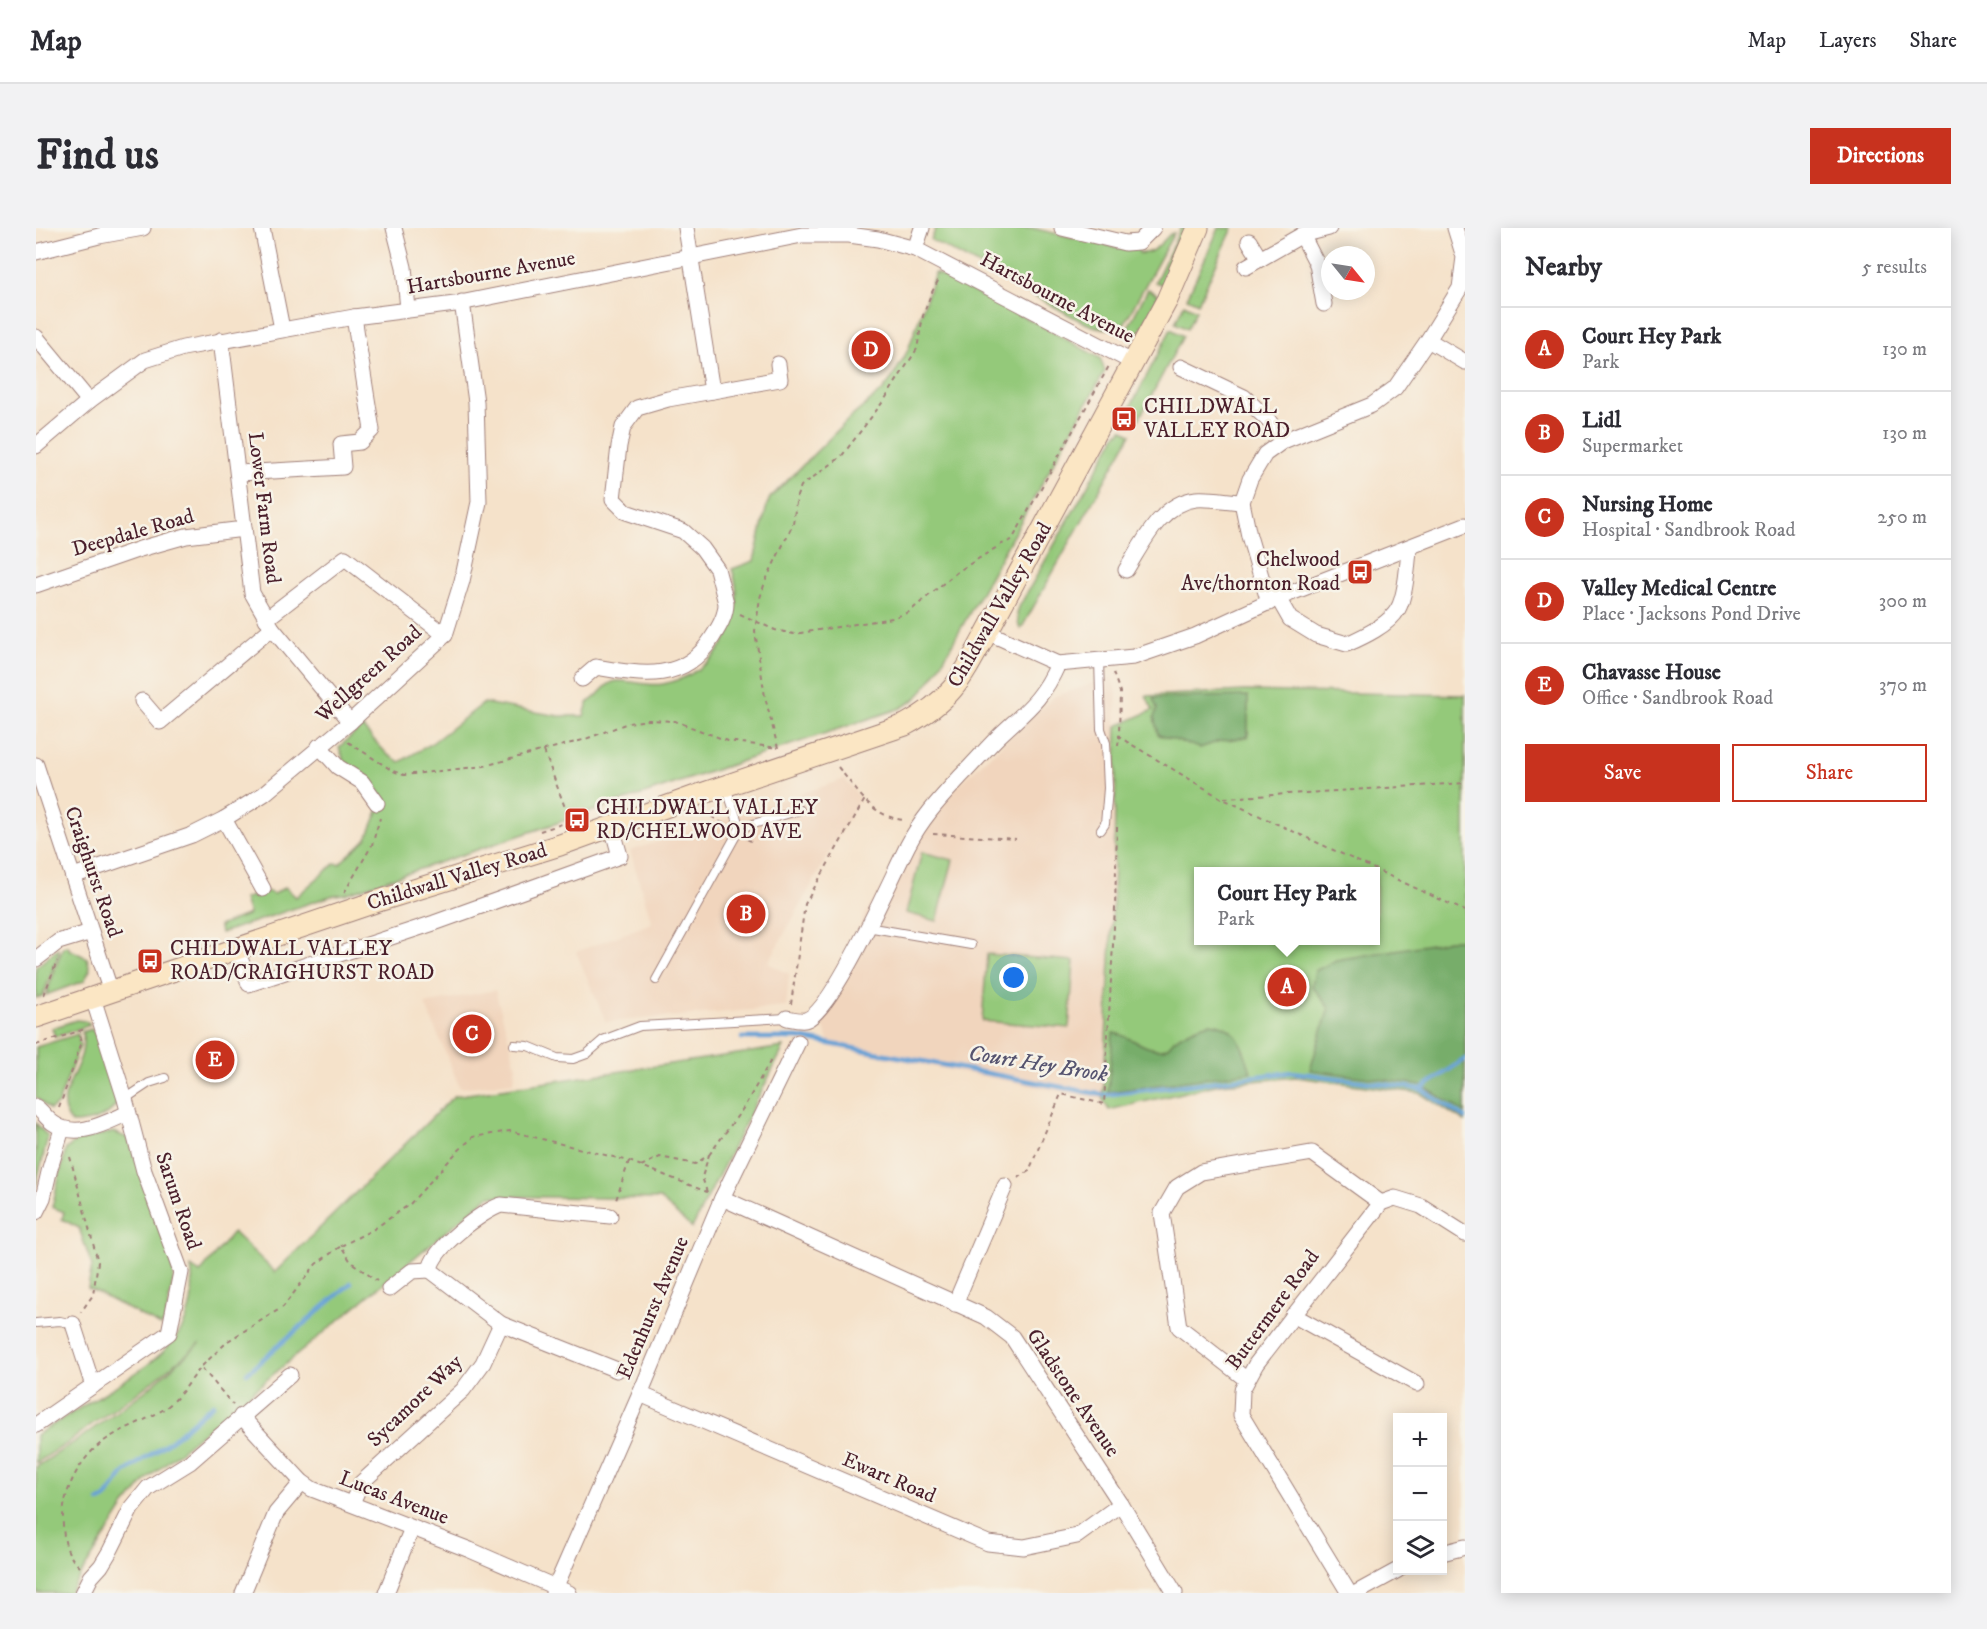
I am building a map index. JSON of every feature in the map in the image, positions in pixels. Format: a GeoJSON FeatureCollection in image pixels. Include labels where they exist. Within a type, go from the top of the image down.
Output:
{"type":"FeatureCollection","features":[{"type":"Feature","properties":{"kind":"main road","name":"Childwall Valley Road"},"geometry":{"type":"LineString","coordinates":[[36,1017],[375,902],[560,845],[905,725],[928,713],[944,700],[960,680],[987,632],[1125,359],[1167,300],[1198,228]]}},
{"type":"Feature","properties":{"kind":"street"},"geometry":{"type":"LineString","coordinates":[[36,252],[99,236],[143,228]]}},
{"type":"Feature","properties":{"kind":"street"},"geometry":{"type":"LineString","coordinates":[[262,228],[282,329]]}},
{"type":"Feature","properties":{"kind":"street"},"geometry":{"type":"LineString","coordinates":[[394,228],[404,267],[408,309]]}},
{"type":"Feature","properties":{"kind":"street"},"geometry":{"type":"LineString","coordinates":[[686,228],[711,391]]}},
{"type":"Feature","properties":{"kind":"street"},"geometry":{"type":"LineString","coordinates":[[915,249],[922,228]]}},
{"type":"Feature","properties":{"kind":"street"},"geometry":{"type":"LineString","coordinates":[[1062,228],[1125,243],[1139,242],[1153,228]]}},
{"type":"Feature","properties":{"kind":"street"},"geometry":{"type":"LineString","coordinates":[[1246,267],[1302,235],[1329,228]]}},
{"type":"Feature","properties":{"kind":"street"},"geometry":{"type":"LineString","coordinates":[[1409,548],[1408,573],[1398,609],[1374,632],[1347,644],[1316,635],[1290,619],[1274,600],[1249,536],[1242,502],[1255,469],[1265,454],[1283,441],[1372,405],[1395,388],[1460,288],[1464,257],[1455,228]]}},
{"type":"Feature","properties":{"kind":"street","name":"Hartsbourne Avenue"},"geometry":{"type":"LineString","coordinates":[[36,446],[89,401],[145,360],[183,348],[354,317],[462,302],[811,232],[878,239],[915,249],[1125,359]]}},
{"type":"Feature","properties":{"kind":"street"},"geometry":{"type":"LineString","coordinates":[[1302,235],[1317,264],[1324,304]]}},
{"type":"Feature","properties":{"kind":"street"},"geometry":{"type":"LineString","coordinates":[[1250,241],[1260,259]]}},
{"type":"Feature","properties":{"kind":"street","name":"Wellgreen Road"},"geometry":{"type":"LineString","coordinates":[[73,876],[192,835],[224,819],[264,794],[350,722],[445,635],[462,581],[479,502],[476,402],[462,302]]}},
{"type":"Feature","properties":{"kind":"street"},"geometry":{"type":"LineString","coordinates":[[239,473],[343,467],[342,444],[360,442],[372,430],[354,317]]}},
{"type":"Feature","properties":{"kind":"street"},"geometry":{"type":"LineString","coordinates":[[36,338],[89,401]]}},
{"type":"Feature","properties":{"kind":"street","name":"Lower Farm Road"},"geometry":{"type":"LineString","coordinates":[[221,340],[252,593],[269,624],[350,722]]}},
{"type":"Feature","properties":{"kind":"street"},"geometry":{"type":"LineString","coordinates":[[1428,340],[1465,362]]}},
{"type":"Feature","properties":{"kind":"street"},"geometry":{"type":"LineString","coordinates":[[582,679],[596,667],[648,674],[677,670],[694,660],[707,646],[719,627],[726,609],[717,569],[702,548],[683,531],[626,512],[613,499],[623,427],[636,408],[668,399],[780,379],[777,364]]}},
{"type":"Feature","properties":{"kind":"street"},"geometry":{"type":"LineString","coordinates":[[1181,367],[1244,398],[1269,421],[1283,441]]}},
{"type":"Feature","properties":{"kind":"street"},"geometry":{"type":"LineString","coordinates":[[1126,570],[1158,522],[1178,504],[1199,499],[1242,502]]}},
{"type":"Feature","properties":{"kind":"street"},"geometry":{"type":"LineString","coordinates":[[987,632],[1058,664],[1134,657],[1195,636],[1274,600],[1465,525]]}},
{"type":"Feature","properties":{"kind":"street","name":"Deepdale Road"},"geometry":{"type":"LineString","coordinates":[[36,585],[140,549],[186,536],[244,529]]}},
{"type":"Feature","properties":{"kind":"street"},"geometry":{"type":"LineString","coordinates":[[142,701],[160,722],[345,558],[445,635]]}},
{"type":"Feature","properties":{"kind":"street"},"geometry":{"type":"LineString","coordinates":[[787,1018],[805,1020],[815,1014],[827,1000],[909,843],[930,809],[996,739],[1038,700],[1049,684],[1058,664]]}},
{"type":"Feature","properties":{"kind":"street"},"geometry":{"type":"LineString","coordinates":[[320,746],[338,767],[362,782],[377,803]]}},
{"type":"Feature","properties":{"kind":"street","name":"Craighurst Road"},"geometry":{"type":"LineString","coordinates":[[36,765],[91,932],[102,995]]}},
{"type":"Feature","properties":{"kind":"street"},"geometry":{"type":"LineString","coordinates":[[224,819],[263,889]]}},
{"type":"Feature","properties":{"kind":"street"},"geometry":{"type":"LineString","coordinates":[[237,950],[249,984],[434,923],[620,855],[612,827]]}},
{"type":"Feature","properties":{"kind":"street"},"geometry":{"type":"LineString","coordinates":[[36,959],[57,942],[91,932]]}},
{"type":"Feature","properties":{"kind":"street","name":"Sarum Road"},"geometry":{"type":"LineString","coordinates":[[36,1425],[169,1333],[181,1272],[144,1171],[127,1106],[101,1024],[102,995]]}},
{"type":"Feature","properties":{"kind":"street","name":"Edenhurst Avenue"},"geometry":{"type":"LineString","coordinates":[[559,1591],[722,1198],[798,1042]]}},
{"type":"Feature","properties":{"kind":"street"},"geometry":{"type":"LineString","coordinates":[[61,1132],[87,1130],[127,1106]]}},
{"type":"Feature","properties":{"kind":"street"},"geometry":{"type":"LineString","coordinates":[[36,1107],[61,1132]]}},
{"type":"Feature","properties":{"kind":"street"},"geometry":{"type":"LineString","coordinates":[[36,1212],[43,1198],[61,1132]]}},
{"type":"Feature","properties":{"kind":"street"},"geometry":{"type":"LineString","coordinates":[[1247,1380],[1179,1327],[1162,1213],[1177,1187],[1201,1172],[1312,1153],[1381,1203],[1395,1198],[1421,1206],[1465,1234]]}},
{"type":"Feature","properties":{"kind":"street"},"geometry":{"type":"LineString","coordinates":[[955,1304],[1005,1186]]}},
{"type":"Feature","properties":{"kind":"street","name":"Gladstone Avenue"},"geometry":{"type":"LineString","coordinates":[[722,1198],[986,1317],[1012,1336],[1121,1504],[1174,1593]]}},
{"type":"Feature","properties":{"kind":"street","name":"Buttermere Road"},"geometry":{"type":"LineString","coordinates":[[1349,1593],[1241,1415],[1242,1390],[1256,1364],[1381,1203]]}},
{"type":"Feature","properties":{"kind":"street"},"geometry":{"type":"LineString","coordinates":[[430,1270],[436,1254],[478,1217],[489,1209],[501,1205],[610,1216]]}},
{"type":"Feature","properties":{"kind":"street"},"geometry":{"type":"LineString","coordinates":[[389,1289],[412,1271],[430,1270],[501,1324],[617,1370]]}},
{"type":"Feature","properties":{"kind":"street"},"geometry":{"type":"LineString","coordinates":[[1293,1315],[1417,1384]]}},
{"type":"Feature","properties":{"kind":"street"},"geometry":{"type":"LineString","coordinates":[[73,1324],[93,1386]]}},
{"type":"Feature","properties":{"kind":"street","name":"Sycamore Way"},"geometry":{"type":"LineString","coordinates":[[352,1503],[361,1483],[463,1390],[483,1363],[501,1324]]}},
{"type":"Feature","properties":{"kind":"street"},"geometry":{"type":"LineString","coordinates":[[83,1593],[91,1577],[106,1559],[131,1509],[148,1488],[190,1462],[290,1375]]}},
{"type":"Feature","properties":{"kind":"street","name":"Ewart Road"},"geometry":{"type":"LineString","coordinates":[[640,1394],[987,1544],[1024,1547],[1077,1536],[1121,1504]]}},
{"type":"Feature","properties":{"kind":"street","name":"Lucas Avenue"},"geometry":{"type":"LineString","coordinates":[[241,1416],[302,1482],[312,1489],[470,1550],[559,1591]]}},
{"type":"Feature","properties":{"kind":"street"},"geometry":{"type":"LineString","coordinates":[[243,1593],[276,1513],[302,1482]]}},
{"type":"Feature","properties":{"kind":"street"},"geometry":{"type":"LineString","coordinates":[[386,1593],[412,1528]]}},
{"type":"Feature","properties":{"kind":"street"},"geometry":{"type":"LineString","coordinates":[[1447,1552],[1465,1547]]}},
{"type":"Feature","properties":{"kind":"street"},"geometry":{"type":"LineString","coordinates":[[1356,1593],[1393,1573]]}},
{"type":"Feature","properties":{"kind":"lane"},"geometry":{"type":"LineString","coordinates":[[1101,830],[1105,824],[1107,777],[1106,743],[1101,729],[1103,660]]}},
{"type":"Feature","properties":{"kind":"lane"},"geometry":{"type":"LineString","coordinates":[[725,786],[739,830]]}},
{"type":"Feature","properties":{"kind":"lane"},"geometry":{"type":"LineString","coordinates":[[656,980],[739,830],[800,810]]}},
{"type":"Feature","properties":{"kind":"lane"},"geometry":{"type":"LineString","coordinates":[[867,927],[971,945]]}},
{"type":"Feature","properties":{"kind":"lane"},"geometry":{"type":"LineString","coordinates":[[514,1045],[528,1046],[557,1058],[573,1059],[587,1054],[603,1040],[640,1026],[787,1018]]}},
{"type":"Feature","properties":{"kind":"lane"},"geometry":{"type":"LineString","coordinates":[[127,1106],[149,1083],[165,1078]]}},
{"type":"Feature","properties":{"kind":"lane"},"geometry":{"type":"LineString","coordinates":[[36,1323],[60,1321],[73,1324]]}},
{"type":"Feature","properties":{"kind":"path"},"geometry":{"type":"LineString","coordinates":[[778,748],[759,662],[755,631],[765,582],[793,524],[797,496],[801,486],[841,457],[885,399],[917,348],[923,316],[931,294],[947,264]]}},
{"type":"Feature","properties":{"kind":"path"},"geometry":{"type":"LineString","coordinates":[[726,609],[775,630],[794,634],[893,618],[909,612],[957,572],[1002,543],[1012,540],[1125,359]]}},
{"type":"Feature","properties":{"kind":"path"},"geometry":{"type":"LineString","coordinates":[[1103,660],[1119,692],[1118,748]]}},
{"type":"Feature","properties":{"kind":"path"},"geometry":{"type":"LineString","coordinates":[[337,732],[371,757],[404,775],[484,766],[583,740],[628,723],[654,720],[675,721],[728,741],[778,748],[779,751],[791,748],[796,762]]}},
{"type":"Feature","properties":{"kind":"path"},"geometry":{"type":"LineString","coordinates":[[1119,737],[1221,798],[1370,867]]}},
{"type":"Feature","properties":{"kind":"path"},"geometry":{"type":"LineString","coordinates":[[544,750],[570,821]]}},
{"type":"Feature","properties":{"kind":"path"},"geometry":{"type":"LineString","coordinates":[[826,753],[874,810],[895,819],[912,821],[930,809]]}},
{"type":"Feature","properties":{"kind":"path"},"geometry":{"type":"LineString","coordinates":[[1221,798],[1465,783]]}},
{"type":"Feature","properties":{"kind":"path"},"geometry":{"type":"LineString","coordinates":[[805,1020],[791,1006],[806,904],[865,799]]}},
{"type":"Feature","properties":{"kind":"path"},"geometry":{"type":"LineString","coordinates":[[685,800],[739,830],[755,843]]}},
{"type":"Feature","properties":{"kind":"path"},"geometry":{"type":"LineString","coordinates":[[342,897],[376,836],[380,819],[377,803]]}},
{"type":"Feature","properties":{"kind":"path"},"geometry":{"type":"LineString","coordinates":[[1005,1186],[1029,1170],[1061,1094],[1104,1104],[1115,909],[1117,817]]}},
{"type":"Feature","properties":{"kind":"path"},"geometry":{"type":"LineString","coordinates":[[926,833],[1016,839]]}},
{"type":"Feature","properties":{"kind":"path"},"geometry":{"type":"LineString","coordinates":[[1380,872],[1465,911]]}},
{"type":"Feature","properties":{"kind":"path"},"geometry":{"type":"LineString","coordinates":[[44,997],[61,951],[57,942]]}},
{"type":"Feature","properties":{"kind":"path"},"geometry":{"type":"LineString","coordinates":[[36,1045],[101,1024]]}},
{"type":"Feature","properties":{"kind":"path"},"geometry":{"type":"LineString","coordinates":[[48,1118],[61,1106],[82,1042],[79,1030]]}},
{"type":"Feature","properties":{"kind":"path"},"geometry":{"type":"LineString","coordinates":[[707,1192],[702,1177],[709,1155],[744,1107],[771,1060],[790,1059]]}},
{"type":"Feature","properties":{"kind":"path"},"geometry":{"type":"LineString","coordinates":[[91,1577],[72,1561],[64,1542],[62,1513],[68,1488],[82,1463],[105,1440],[165,1408],[181,1393],[201,1367],[228,1341],[284,1307],[316,1264],[410,1204],[473,1137],[510,1131],[629,1161],[722,1198]]}},
{"type":"Feature","properties":{"kind":"path"},"geometry":{"type":"LineString","coordinates":[[61,1132],[98,1262],[93,1295],[73,1324]]}},
{"type":"Feature","properties":{"kind":"path"},"geometry":{"type":"LineString","coordinates":[[719,1132],[723,1136]]}},
{"type":"Feature","properties":{"kind":"path"},"geometry":{"type":"LineString","coordinates":[[641,1166],[660,1157],[694,1164],[709,1155]]}},
{"type":"Feature","properties":{"kind":"path"},"geometry":{"type":"LineString","coordinates":[[610,1216],[629,1161]]}},
{"type":"Feature","properties":{"kind":"path"},"geometry":{"type":"LineString","coordinates":[[341,1246],[351,1262],[389,1289]]}},
{"type":"Feature","properties":{"kind":"path"},"geometry":{"type":"LineString","coordinates":[[201,1367],[241,1416]]}},
{"type":"Feature","properties":{"kind":"shaded area"},"geometry":{"type":"Polygon","coordinates":[[[1112,677],[1117,693],[1113,898],[1103,1100],[830,1047],[821,1018],[865,914],[935,807],[1053,697],[1112,677]]]}},
{"type":"Feature","properties":{"kind":"shaded area"},"geometry":{"type":"Polygon","coordinates":[[[845,779],[860,798],[768,963],[789,974],[786,1007],[606,1022],[576,952],[652,923],[630,851],[845,779]]]}},
{"type":"Feature","properties":{"kind":"shaded area"},"geometry":{"type":"Polygon","coordinates":[[[495,990],[516,1065],[514,1082],[460,1088],[425,1004],[495,990]]]}},
{"type":"Feature","properties":{"kind":"green space"},"geometry":{"type":"Polygon","coordinates":[[[936,228],[1032,228],[1124,249],[1138,248],[1139,253],[1153,250],[1174,233],[1124,324],[1107,329],[1079,320],[931,240],[936,228]]]}},
{"type":"Feature","properties":{"kind":"green space"},"geometry":{"type":"Polygon","coordinates":[[[1181,228],[1190,228],[1164,285],[1155,282],[1181,228]]]}},
{"type":"Feature","properties":{"kind":"green space"},"geometry":{"type":"Polygon","coordinates":[[[1219,228],[1233,228],[1198,303],[1187,298],[1219,228]]]}},
{"type":"Feature","properties":{"kind":"green space"},"geometry":{"type":"Polygon","coordinates":[[[935,273],[1042,326],[1100,358],[1105,371],[936,673],[916,699],[901,708],[345,894],[334,895],[221,933],[219,926],[249,914],[244,899],[266,891],[274,894],[285,887],[296,897],[335,863],[339,864],[367,838],[385,800],[368,777],[342,760],[339,747],[362,727],[388,755],[400,762],[432,743],[484,703],[559,716],[584,716],[588,702],[612,682],[663,684],[699,669],[713,657],[732,626],[736,608],[736,588],[732,569],[754,561],[770,498],[850,418],[883,390],[892,378],[908,350],[935,273]]]}},
{"type":"Feature","properties":{"kind":"green space"},"geometry":{"type":"Polygon","coordinates":[[[1148,289],[1159,295],[1137,338],[1126,331],[1148,289]]]}},
{"type":"Feature","properties":{"kind":"green space"},"geometry":{"type":"Polygon","coordinates":[[[1184,304],[1196,310],[1187,329],[1175,323],[1184,304]]]}},
{"type":"Feature","properties":{"kind":"green space"},"geometry":{"type":"Polygon","coordinates":[[[1171,329],[1183,336],[1139,419],[1131,415],[1134,408],[1131,406],[1171,329]]]}},
{"type":"Feature","properties":{"kind":"green space"},"geometry":{"type":"Polygon","coordinates":[[[1122,429],[1131,434],[1021,629],[1017,614],[1019,607],[1118,432],[1120,433],[1122,429]]]}},
{"type":"Feature","properties":{"kind":"green space"},"geometry":{"type":"Polygon","coordinates":[[[1244,691],[1465,695],[1465,1122],[1420,1093],[1296,1077],[1220,1084],[1109,1110],[1103,1100],[1113,898],[1117,726],[1153,710],[1146,696],[1244,691]]]}},
{"type":"Feature","properties":{"kind":"green space"},"geometry":{"type":"Polygon","coordinates":[[[1248,696],[1248,737],[1220,741],[1200,748],[1158,735],[1154,717],[1157,709],[1153,698],[1248,696]]]}},
{"type":"Feature","properties":{"kind":"green space"},"geometry":{"type":"Polygon","coordinates":[[[922,852],[953,860],[937,921],[906,913],[922,852]]]}},
{"type":"Feature","properties":{"kind":"green space"},"geometry":{"type":"Polygon","coordinates":[[[1448,940],[1465,940],[1465,1113],[1421,1085],[1310,1070],[1329,1008],[1312,986],[1315,971],[1336,960],[1448,940]]]}},
{"type":"Feature","properties":{"kind":"green space"},"geometry":{"type":"Polygon","coordinates":[[[68,946],[69,949],[87,958],[90,970],[84,981],[46,995],[63,947],[68,946]]]}},
{"type":"Feature","properties":{"kind":"green space"},"geometry":{"type":"Polygon","coordinates":[[[58,949],[59,952],[43,996],[36,998],[36,967],[58,949]]]}},
{"type":"Feature","properties":{"kind":"green space"},"geometry":{"type":"Polygon","coordinates":[[[987,954],[1074,961],[1069,1028],[982,1021],[987,954]]]}},
{"type":"Feature","properties":{"kind":"green space"},"geometry":{"type":"Polygon","coordinates":[[[76,1020],[85,1021],[90,1025],[55,1037],[52,1028],[76,1020]]]}},
{"type":"Feature","properties":{"kind":"green space"},"geometry":{"type":"Polygon","coordinates":[[[1209,1023],[1227,1028],[1233,1033],[1242,1046],[1251,1072],[1108,1092],[1113,1033],[1147,1047],[1161,1049],[1168,1047],[1186,1032],[1209,1023]]]}},
{"type":"Feature","properties":{"kind":"green space"},"geometry":{"type":"Polygon","coordinates":[[[92,1029],[98,1039],[118,1100],[111,1111],[99,1118],[71,1123],[66,1115],[65,1097],[82,1051],[82,1032],[92,1029]]]}},
{"type":"Feature","properties":{"kind":"green space"},"geometry":{"type":"Polygon","coordinates":[[[78,1034],[80,1046],[58,1104],[50,1110],[36,1097],[36,1047],[78,1034]]]}},
{"type":"Feature","properties":{"kind":"green space"},"geometry":{"type":"Polygon","coordinates":[[[784,1047],[692,1228],[660,1199],[489,1196],[148,1478],[124,1507],[69,1593],[36,1593],[36,1467],[145,1391],[201,1343],[136,1394],[36,1463],[36,1435],[129,1378],[173,1341],[190,1310],[191,1267],[200,1273],[233,1232],[275,1272],[454,1096],[784,1047]]]}},
{"type":"Feature","properties":{"kind":"green space"},"geometry":{"type":"Polygon","coordinates":[[[36,1123],[48,1137],[36,1185],[36,1123]]]}},
{"type":"Feature","properties":{"kind":"green space"},"geometry":{"type":"Polygon","coordinates":[[[113,1132],[128,1138],[171,1258],[174,1277],[165,1321],[161,1326],[88,1288],[92,1266],[79,1228],[62,1219],[64,1212],[52,1207],[66,1149],[77,1141],[113,1132]]]}},
{"type":"Feature","properties":{"kind":"waterway","name":"Court Hey Brook"},"geometry":{"type":"LineString","coordinates":[[742,1038],[799,1038],[1104,1095],[1292,1072],[1421,1089],[1465,1118]]}},
{"type":"Feature","properties":{"kind":"waterway"},"geometry":{"type":"LineString","coordinates":[[1421,1089],[1465,1059]]}},
{"type":"Feature","properties":{"kind":"waterway"},"geometry":{"type":"LineString","coordinates":[[247,1373],[351,1283]]}},
{"type":"Feature","properties":{"kind":"waterway"},"geometry":{"type":"LineString","coordinates":[[99,1501],[105,1499],[125,1472],[174,1438],[213,1404]]}},
{"type":"Feature","properties":{"kind":"place","name":"Valley Medical Centre"},"geometry":{"type":"Point","coordinates":[871,350]}},
{"type":"Feature","properties":{"kind":"place","name":"CHILDWALL VALLEY ROAD"},"geometry":{"type":"Point","coordinates":[1124,419]}},
{"type":"Feature","properties":{"kind":"place","name":"Chelwood Ave/thornton Road"},"geometry":{"type":"Point","coordinates":[1360,572]}},
{"type":"Feature","properties":{"kind":"place","name":"CHILDWALL VALLEY RD/CHELWOOD AVE"},"geometry":{"type":"Point","coordinates":[577,820]}},
{"type":"Feature","properties":{"kind":"place","name":"Lidl"},"geometry":{"type":"Point","coordinates":[746,914]}},
{"type":"Feature","properties":{"kind":"place","name":"CHILDWALL VALLEY ROAD/CRAIGHURST ROAD"},"geometry":{"type":"Point","coordinates":[150,961]}},
{"type":"Feature","properties":{"kind":"place","name":"Court Hey Park"},"geometry":{"type":"Point","coordinates":[1287,987]}},
{"type":"Feature","properties":{"kind":"place","name":"Nursing Home"},"geometry":{"type":"Point","coordinates":[472,1034]}},
{"type":"Feature","properties":{"kind":"place","name":"Chavasse House"},"geometry":{"type":"Point","coordinates":[215,1060]}}]}
